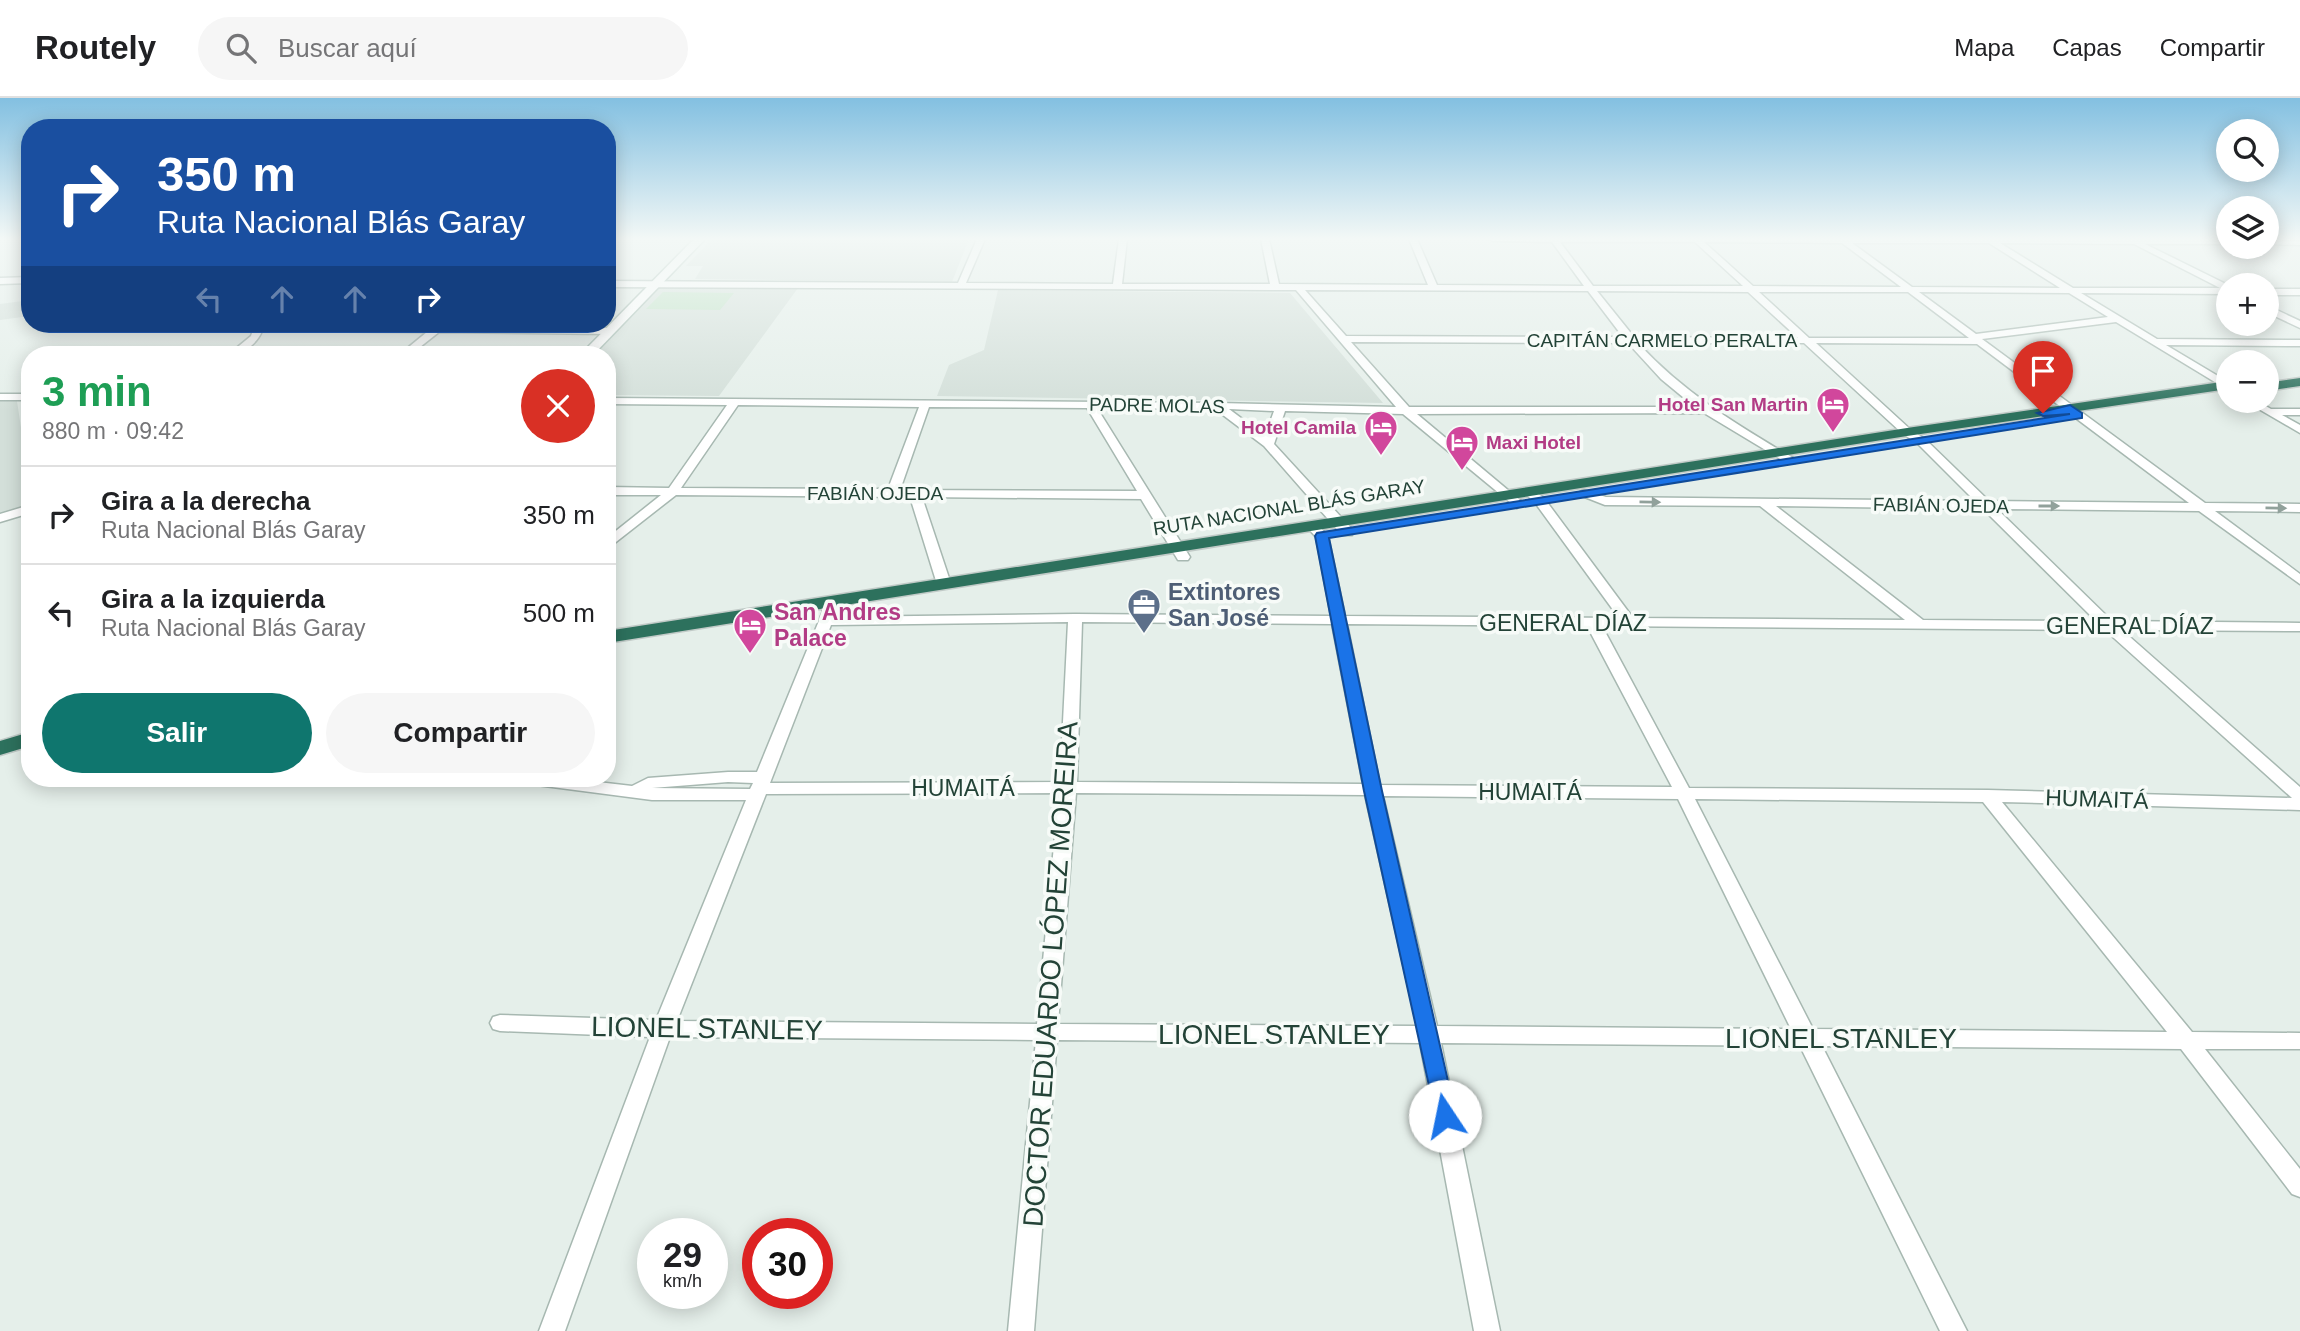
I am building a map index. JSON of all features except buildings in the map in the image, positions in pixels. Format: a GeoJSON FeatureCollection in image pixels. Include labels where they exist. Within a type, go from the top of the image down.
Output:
{"type":"FeatureCollection","features":[{"type":"Feature","properties":{"kind":"highway"},"geometry":{"type":"LineString","coordinates":[[2279,377],[2300,373]]}},
{"type":"Feature","properties":{"kind":"highway"},"geometry":{"type":"LineString","coordinates":[[2279,385],[2300,382]]}},
{"type":"Feature","properties":{"kind":"highway","name":"RUTA NACIONAL BLÁS GARAY"},"geometry":{"type":"LineString","coordinates":[[616,644],[2216,389]]}},
{"type":"Feature","properties":{"kind":"highway","name":"RUTA NACIONAL BLÁS GARAY"},"geometry":{"type":"LineString","coordinates":[[1535,496],[1583,494],[1784,457]]}},
{"type":"Feature","properties":{"kind":"highway","name":"RUTA NACIONAL BLÁS GARAY"},"geometry":{"type":"LineString","coordinates":[[616,636],[826,612],[944,584],[1180,552]]}},
{"type":"Feature","properties":{"kind":"highway"},"geometry":{"type":"LineString","coordinates":[[0,735],[21,732]]}},
{"type":"Feature","properties":{"kind":"highway"},"geometry":{"type":"LineString","coordinates":[[0,748],[21,742]]}},
{"type":"Feature","properties":{"kind":"street"},"geometry":{"type":"LineString","coordinates":[[616,325],[644,297]]}},
{"type":"Feature","properties":{"kind":"street"},"geometry":{"type":"LineString","coordinates":[[1306,297],[1403,408],[1511,500]]}},
{"type":"Feature","properties":{"kind":"street"},"geometry":{"type":"LineString","coordinates":[[1600,297],[1668,380],[1707,410],[1784,457]]}},
{"type":"Feature","properties":{"kind":"street"},"geometry":{"type":"LineString","coordinates":[[1758,297],[1914,437],[2109,626],[2300,796]]}},
{"type":"Feature","properties":{"kind":"street"},"geometry":{"type":"LineString","coordinates":[[1920,297],[2300,580]]}},
{"type":"Feature","properties":{"kind":"street"},"geometry":{"type":"LineString","coordinates":[[2082,297],[2216,380]]}},
{"type":"Feature","properties":{"kind":"street"},"geometry":{"type":"LineString","coordinates":[[2279,314],[2300,325]]}},
{"type":"Feature","properties":{"kind":"street","name":"CAPITÁN CARMELO PERALTA"},"geometry":{"type":"LineString","coordinates":[[1344,339],[1977,339],[2037,327],[2118,319]]}},
{"type":"Feature","properties":{"kind":"street"},"geometry":{"type":"LineString","coordinates":[[244,346],[256,333]]}},
{"type":"Feature","properties":{"kind":"street"},"geometry":{"type":"LineString","coordinates":[[416,346],[433,333]]}},
{"type":"Feature","properties":{"kind":"street"},"geometry":{"type":"LineString","coordinates":[[595,346],[608,333]]}},
{"type":"Feature","properties":{"kind":"street"},"geometry":{"type":"LineString","coordinates":[[2154,342],[2300,343]]}},
{"type":"Feature","properties":{"kind":"street"},"geometry":{"type":"LineString","coordinates":[[0,397],[21,397]]}},
{"type":"Feature","properties":{"kind":"street","name":"PADRE MOLAS"},"geometry":{"type":"LineString","coordinates":[[616,401],[1403,408],[1426,411],[1707,410]]}},
{"type":"Feature","properties":{"kind":"street"},"geometry":{"type":"LineString","coordinates":[[616,538],[672,492],[734,402]]}},
{"type":"Feature","properties":{"kind":"street"},"geometry":{"type":"LineString","coordinates":[[892,494],[925,404]]}},
{"type":"Feature","properties":{"kind":"street"},"geometry":{"type":"LineString","coordinates":[[1090,405],[1180,552]]}},
{"type":"Feature","properties":{"kind":"street"},"geometry":{"type":"LineString","coordinates":[[1218,406],[1268,444],[1342,527]]}},
{"type":"Feature","properties":{"kind":"street"},"geometry":{"type":"LineString","coordinates":[[1268,444],[1281,407]]}},
{"type":"Feature","properties":{"kind":"street"},"geometry":{"type":"LineString","coordinates":[[2279,412],[2300,412]]}},
{"type":"Feature","properties":{"kind":"street"},"geometry":{"type":"LineString","coordinates":[[2271,413],[2300,430]]}},
{"type":"Feature","properties":{"kind":"street","name":"FABIÁN OJEDA"},"geometry":{"type":"LineString","coordinates":[[616,491],[1144,495]]}},
{"type":"Feature","properties":{"kind":"street"},"geometry":{"type":"LineString","coordinates":[[915,494],[944,584]]}},
{"type":"Feature","properties":{"kind":"street","name":"FABIÁN OJEDA"},"geometry":{"type":"LineString","coordinates":[[1583,494],[1605,501],[2300,508]]}},
{"type":"Feature","properties":{"kind":"street"},"geometry":{"type":"LineString","coordinates":[[1535,496],[1630,623]]}},
{"type":"Feature","properties":{"kind":"street"},"geometry":{"type":"LineString","coordinates":[[1764,503],[1921,625]]}},
{"type":"Feature","properties":{"kind":"street"},"geometry":{"type":"LineString","coordinates":[[0,518],[21,512]]}},
{"type":"Feature","properties":{"kind":"street"},"geometry":{"type":"LineString","coordinates":[[1317,531],[1429,1035],[1487,1331]]}},
{"type":"Feature","properties":{"kind":"street"},"geometry":{"type":"LineString","coordinates":[[552,1331],[663,1029],[761,787],[826,612]]}},
{"type":"Feature","properties":{"kind":"street","name":"GENERAL DÍAZ"},"geometry":{"type":"LineString","coordinates":[[826,612],[1075,618],[2300,627]]}},
{"type":"Feature","properties":{"kind":"street","name":"DOCTOR EDUARDO LÓPEZ MOREIRA"},"geometry":{"type":"LineString","coordinates":[[1021,1331],[1068,787],[1075,618]]}},
{"type":"Feature","properties":{"kind":"street"},"geometry":{"type":"LineString","coordinates":[[1593,623],[1684,794],[1954,1331]]}},
{"type":"Feature","properties":{"kind":"street","name":"HUMAITÁ"},"geometry":{"type":"LineString","coordinates":[[594,787],[635,792],[761,787],[1068,787],[1988,796],[2300,804]]}},
{"type":"Feature","properties":{"kind":"street"},"geometry":{"type":"LineString","coordinates":[[1988,796],[2186,1040],[2300,1187]]}},
{"type":"Feature","properties":{"kind":"street","name":"LIONEL STANLEY"},"geometry":{"type":"LineString","coordinates":[[500,1023],[663,1029],[2300,1041]]}},
{"type":"Feature","properties":{"kind":"shaded area"},"geometry":{"type":"Polygon","coordinates":[[[650,297],[792,297],[719,396],[616,395],[616,346],[603,346],[650,297]]]}},
{"type":"Feature","properties":{"kind":"shaded area"},"geometry":{"type":"Polygon","coordinates":[[[996,297],[1293,297],[1383,403],[937,396],[949,365],[984,350],[996,297]]]}},
{"type":"Feature","properties":{"kind":"shaded area"},"geometry":{"type":"Polygon","coordinates":[[[21,301],[21,317],[0,320],[0,304],[21,301]]]}},
{"type":"Feature","properties":{"kind":"shaded area"},"geometry":{"type":"Polygon","coordinates":[[[0,400],[17,401],[21,428],[21,511],[0,517],[0,400]]]}},
{"type":"Feature","properties":{"kind":"green space"},"geometry":{"type":"Polygon","coordinates":[[[658,297],[731,297],[720,310],[646,309],[658,297]]]}},
{"type":"Feature","properties":{"kind":"place","name":"Hotel San Martin"},"geometry":{"type":"Point","coordinates":[1833,434]}},
{"type":"Feature","properties":{"kind":"place","name":"Hotel Camila"},"geometry":{"type":"Point","coordinates":[1381,457]}},
{"type":"Feature","properties":{"kind":"place","name":"Maxi Hotel"},"geometry":{"type":"Point","coordinates":[1462,472]}},
{"type":"Feature","properties":{"kind":"place","name":"Extintores San José"},"geometry":{"type":"Point","coordinates":[1144,635]}},
{"type":"Feature","properties":{"kind":"place","name":"San Andres Palace"},"geometry":{"type":"Point","coordinates":[750,655]}},
{"type":"Feature","properties":{"kind":"route"},"geometry":{"type":"LineString","coordinates":[[1445,1116],[1373,791],[1322,536],[2078,416],[2070,409],[2043,413]]}}]}
